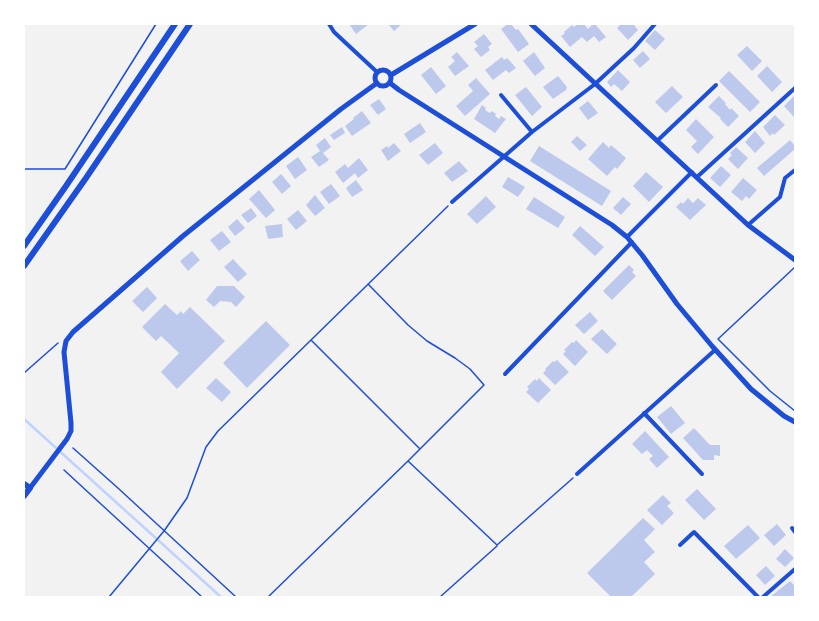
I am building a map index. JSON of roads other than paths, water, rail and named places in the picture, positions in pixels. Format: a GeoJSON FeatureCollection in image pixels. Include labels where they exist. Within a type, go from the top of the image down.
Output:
{"type":"FeatureCollection","features":[{"type":"Feature","properties":{"kind":"highway"},"geometry":{"type":"LineString","coordinates":[[24,246],[175,24]]}},
{"type":"Feature","properties":{"kind":"highway"},"geometry":{"type":"LineString","coordinates":[[24,266],[86,178],[190,24]]}},
{"type":"Feature","properties":{"kind":"highway"},"geometry":{"type":"LineString","coordinates":[[24,484],[30,488],[24,496]]}},
{"type":"Feature","properties":{"kind":"street"},"geometry":{"type":"LineString","coordinates":[[329,24],[334,32],[377,72]]}},
{"type":"Feature","properties":{"kind":"street"},"geometry":{"type":"LineString","coordinates":[[391,75],[475,24]]}},
{"type":"Feature","properties":{"kind":"street"},"geometry":{"type":"LineString","coordinates":[[531,24],[748,225],[795,260]]}},
{"type":"Feature","properties":{"kind":"street"},"geometry":{"type":"LineString","coordinates":[[452,202],[532,132],[595,84],[634,48],[655,24]]}},
{"type":"Feature","properties":{"kind":"street"},"geometry":{"type":"LineString","coordinates":[[390,83],[386,86],[382,86],[375,80],[377,72],[383,69],[391,75]]}},
{"type":"Feature","properties":{"kind":"street"},"geometry":{"type":"LineString","coordinates":[[390,83],[391,75]]}},
{"type":"Feature","properties":{"kind":"street"},"geometry":{"type":"LineString","coordinates":[[30,488],[67,439],[71,431],[64,349],[66,341],[75,329],[183,236],[341,109],[377,83]]}},
{"type":"Feature","properties":{"kind":"street"},"geometry":{"type":"LineString","coordinates":[[390,83],[612,225],[632,242],[677,304],[715,350],[751,388],[784,416],[795,422]]}},
{"type":"Feature","properties":{"kind":"street"},"geometry":{"type":"LineString","coordinates":[[657,141],[716,85]]}},
{"type":"Feature","properties":{"kind":"street"},"geometry":{"type":"LineString","coordinates":[[697,177],[795,88]]}},
{"type":"Feature","properties":{"kind":"street"},"geometry":{"type":"LineString","coordinates":[[501,95],[532,132]]}},
{"type":"Feature","properties":{"kind":"street"},"geometry":{"type":"LineString","coordinates":[[748,225],[780,197],[785,178],[795,170]]}},
{"type":"Feature","properties":{"kind":"street"},"geometry":{"type":"LineString","coordinates":[[627,238],[692,172]]}},
{"type":"Feature","properties":{"kind":"street"},"geometry":{"type":"LineString","coordinates":[[505,374],[632,242]]}},
{"type":"Feature","properties":{"kind":"street"},"geometry":{"type":"LineString","coordinates":[[577,474],[715,350]]}},
{"type":"Feature","properties":{"kind":"street"},"geometry":{"type":"LineString","coordinates":[[644,414],[702,474]]}},
{"type":"Feature","properties":{"kind":"street"},"geometry":{"type":"LineString","coordinates":[[792,528],[795,532]]}},
{"type":"Feature","properties":{"kind":"street"},"geometry":{"type":"LineString","coordinates":[[680,545],[694,532],[758,597]]}},
{"type":"Feature","properties":{"kind":"street"},"geometry":{"type":"LineString","coordinates":[[763,597],[795,569]]}},
{"type":"Feature","properties":{"kind":"waterway"},"geometry":{"type":"LineString","coordinates":[[24,419],[221,597]]}}]}
